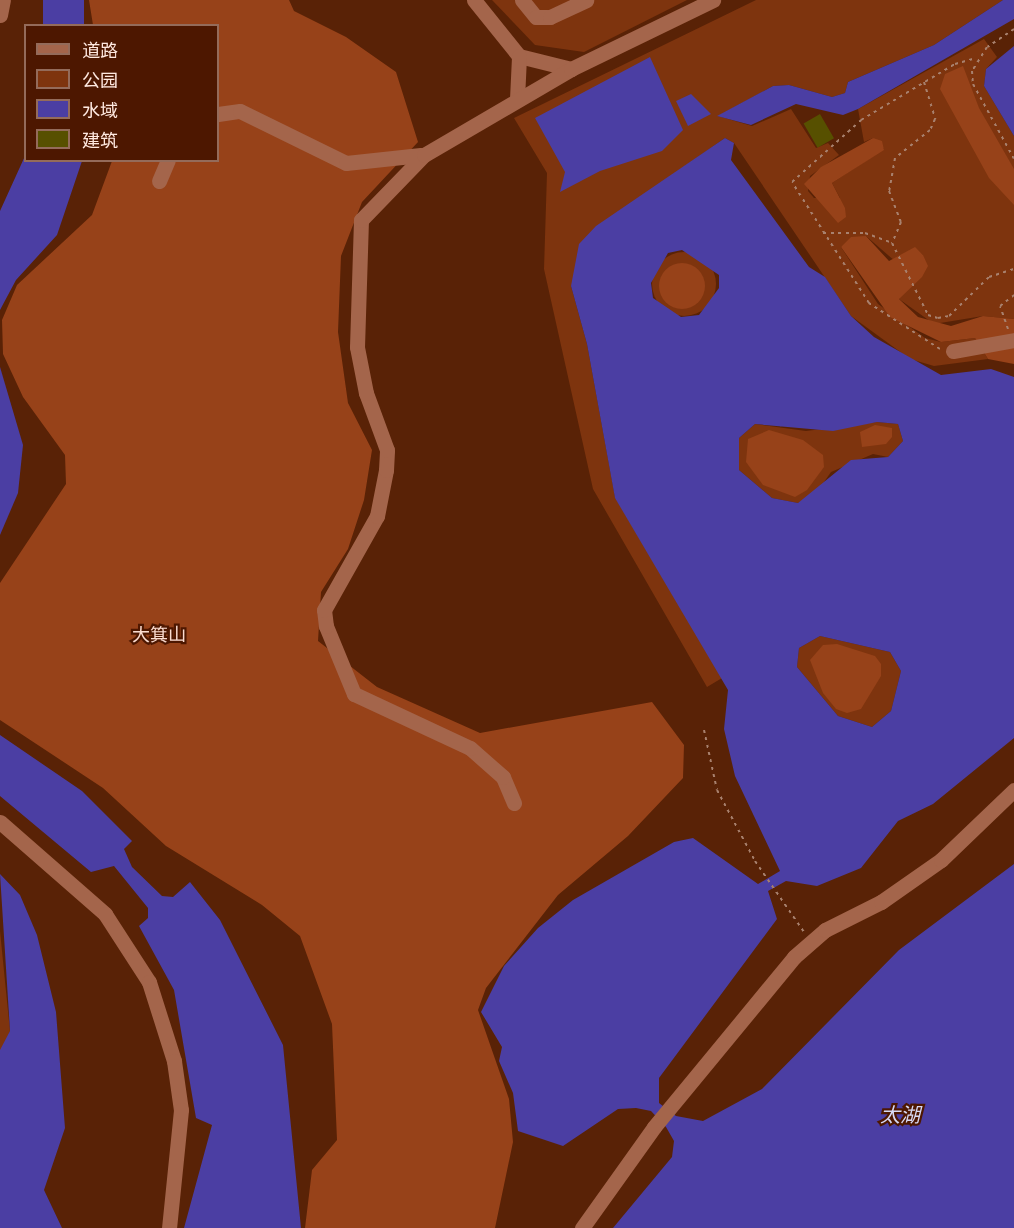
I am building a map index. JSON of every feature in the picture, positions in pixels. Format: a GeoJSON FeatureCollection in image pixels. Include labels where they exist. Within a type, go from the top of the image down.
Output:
{"type":"FeatureCollection","features":[{"type":"Feature","properties":{"kind":"street"},"geometry":{"type":"LineString","coordinates":[[0,15],[3,0]]}},
{"type":"Feature","properties":{"kind":"street"},"geometry":{"type":"LineString","coordinates":[[474,0],[519,56],[571,69]]}},
{"type":"Feature","properties":{"kind":"street"},"geometry":{"type":"LineString","coordinates":[[522,0],[536,17],[550,17],[586,0]]}},
{"type":"Feature","properties":{"kind":"street"},"geometry":{"type":"LineString","coordinates":[[514,803],[503,777],[471,748],[354,694],[326,626],[324,610],[377,516],[386,470],[387,450],[366,393],[357,347],[357,236],[369,207],[424,155],[571,69],[713,0]]}},
{"type":"Feature","properties":{"kind":"street"},"geometry":{"type":"LineString","coordinates":[[517,99],[519,56]]}},
{"type":"Feature","properties":{"kind":"street"},"geometry":{"type":"LineString","coordinates":[[219,114],[240,111],[346,163],[424,155]]}},
{"type":"Feature","properties":{"kind":"street"},"geometry":{"type":"LineString","coordinates":[[159,181],[167,162]]}},
{"type":"Feature","properties":{"kind":"street"},"geometry":{"type":"LineString","coordinates":[[953,351],[1013,340]]}},
{"type":"Feature","properties":{"kind":"street"},"geometry":{"type":"LineString","coordinates":[[582,1228],[654,1126],[811,940],[914,880],[969,838],[1014,790]]}},
{"type":"Feature","properties":{"kind":"street"},"geometry":{"type":"LineString","coordinates":[[0,822],[105,914],[149,982],[174,1061],[181,1110],[169,1228]]}},
{"type":"Feature","properties":{"kind":"path"},"geometry":{"type":"LineString","coordinates":[[953,351],[936,348],[885,318],[823,233],[792,182],[844,133],[924,82],[976,58],[1014,29]]}},
{"type":"Feature","properties":{"kind":"path"},"geometry":{"type":"LineString","coordinates":[[976,58],[974,84],[1014,159]]}},
{"type":"Feature","properties":{"kind":"path"},"geometry":{"type":"LineString","coordinates":[[892,243],[902,222],[889,190],[895,158],[930,130],[935,118],[924,82]]}},
{"type":"Feature","properties":{"kind":"path"},"geometry":{"type":"LineString","coordinates":[[823,233],[865,233],[892,243],[928,315],[938,318],[949,316],[989,277],[1014,269]]}},
{"type":"Feature","properties":{"kind":"path"},"geometry":{"type":"LineString","coordinates":[[1013,340],[1000,306],[1014,295]]}},
{"type":"Feature","properties":{"kind":"path"},"geometry":{"type":"LineString","coordinates":[[704,730],[717,790],[734,824],[811,940]]}},
{"type":"Feature","properties":{"kind":"green space","name":"大箕山"},"geometry":{"type":"Polygon","coordinates":[[[89,0],[289,0],[294,11],[346,37],[396,72],[418,142],[362,202],[341,256],[338,332],[348,403],[372,450],[364,500],[348,549],[321,592],[318,641],[377,687],[480,733],[652,702],[684,745],[683,778],[628,836],[558,895],[486,988],[478,1010],[509,1099],[513,1142],[495,1228],[305,1228],[312,1170],[337,1140],[332,1024],[300,936],[262,905],[166,846],[103,788],[0,720],[0,583],[66,484],[65,455],[23,397],[3,354],[2,320],[17,285],[92,215],[112,162],[219,162],[219,24],[93,24],[89,0]]]}},
{"type":"Feature","properties":{"kind":"green space"},"geometry":{"type":"Polygon","coordinates":[[[492,0],[687,0],[584,52],[535,45],[492,0]]]}},
{"type":"Feature","properties":{"kind":"green space"},"geometry":{"type":"Polygon","coordinates":[[[756,0],[1003,0],[934,45],[848,82],[845,93],[832,97],[789,85],[773,86],[718,116],[752,126],[791,109],[816,148],[828,143],[839,155],[810,176],[808,191],[814,198],[840,198],[832,183],[884,149],[873,138],[864,142],[858,109],[984,39],[997,57],[986,69],[984,86],[1014,136],[1014,319],[983,316],[934,324],[899,299],[923,255],[915,248],[896,262],[866,236],[841,247],[878,304],[925,338],[941,342],[975,338],[988,359],[934,366],[910,359],[851,316],[734,143],[725,138],[639,198],[571,286],[587,344],[615,497],[722,678],[707,687],[593,489],[544,269],[547,173],[514,118],[756,0]]]}},
{"type":"Feature","properties":{"kind":"green space"},"geometry":{"type":"Polygon","coordinates":[[[963,66],[979,108],[1014,169],[1014,205],[989,178],[940,89],[945,74],[963,66]]]}},
{"type":"Feature","properties":{"kind":"green space"},"geometry":{"type":"Polygon","coordinates":[[[873,138],[882,141],[884,150],[832,183],[845,208],[846,217],[838,223],[804,184],[821,167],[873,138]]]}},
{"type":"Feature","properties":{"kind":"green space"},"geometry":{"type":"Polygon","coordinates":[[[866,236],[889,261],[915,247],[923,255],[928,266],[922,277],[899,299],[918,317],[951,326],[983,316],[1014,319],[1014,364],[988,359],[975,338],[941,342],[890,317],[841,247],[851,237],[866,236]]]}},
{"type":"Feature","properties":{"kind":"green space"},"geometry":{"type":"Polygon","coordinates":[[[678,252],[690,252],[707,261],[714,272],[716,284],[714,296],[707,307],[690,316],[678,316],[666,311],[657,302],[652,290],[652,278],[657,266],[666,257],[678,252]]]}},
{"type":"Feature","properties":{"kind":"green space"},"geometry":{"type":"Polygon","coordinates":[[[682,263],[698,270],[705,286],[698,302],[682,309],[666,302],[659,286],[666,270],[682,263]]]}},
{"type":"Feature","properties":{"kind":"green space"},"geometry":{"type":"Polygon","coordinates":[[[877,422],[898,424],[903,441],[888,457],[873,454],[831,472],[817,492],[798,503],[772,498],[739,470],[739,438],[755,424],[806,431],[877,422]]]}},
{"type":"Feature","properties":{"kind":"green space"},"geometry":{"type":"Polygon","coordinates":[[[875,425],[892,428],[892,437],[886,444],[862,447],[860,432],[875,425]]]}},
{"type":"Feature","properties":{"kind":"green space"},"geometry":{"type":"Polygon","coordinates":[[[769,430],[803,440],[823,455],[824,467],[807,490],[795,497],[763,485],[746,462],[748,439],[769,430]]]}},
{"type":"Feature","properties":{"kind":"green space"},"geometry":{"type":"Polygon","coordinates":[[[820,636],[890,652],[901,671],[891,711],[872,727],[838,716],[797,667],[799,648],[820,636]]]}},
{"type":"Feature","properties":{"kind":"green space"},"geometry":{"type":"Polygon","coordinates":[[[837,644],[875,656],[881,664],[881,676],[861,709],[847,713],[836,709],[823,693],[810,660],[823,645],[837,644]]]}},
{"type":"Feature","properties":{"kind":"green space"},"geometry":{"type":"Polygon","coordinates":[[[0,931],[10,1031],[0,1099],[0,931]]]}},
{"type":"Feature","properties":{"kind":"water"},"geometry":{"type":"Polygon","coordinates":[[[43,0],[84,0],[84,24],[43,24],[43,0]]]}},
{"type":"Feature","properties":{"kind":"water"},"geometry":{"type":"Polygon","coordinates":[[[1003,0],[1014,0],[1014,19],[858,109],[843,115],[796,104],[751,125],[717,116],[773,86],[789,85],[832,97],[845,93],[848,82],[934,45],[1003,0]]]}},
{"type":"Feature","properties":{"kind":"water"},"geometry":{"type":"Polygon","coordinates":[[[1014,46],[1014,136],[984,86],[986,69],[1014,46]]]}},
{"type":"Feature","properties":{"kind":"water"},"geometry":{"type":"Polygon","coordinates":[[[650,57],[683,130],[662,151],[600,171],[560,192],[565,172],[535,118],[650,57]]]}},
{"type":"Feature","properties":{"kind":"water"},"geometry":{"type":"Polygon","coordinates":[[[691,94],[711,114],[688,126],[676,101],[691,94]]]}},
{"type":"Feature","properties":{"kind":"water","name":"太湖"},"geometry":{"type":"Polygon","coordinates":[[[725,138],[734,143],[731,160],[809,267],[825,277],[851,316],[874,337],[941,375],[991,369],[1014,377],[1014,738],[933,804],[898,821],[861,868],[817,886],[786,881],[768,891],[777,919],[659,1078],[659,1103],[676,1116],[703,1121],[762,1089],[899,950],[1014,864],[1014,1228],[613,1228],[672,1157],[674,1141],[666,1127],[651,1111],[636,1108],[618,1109],[563,1146],[518,1131],[513,1093],[499,1061],[502,1047],[481,1012],[504,966],[538,928],[573,900],[674,842],[693,838],[758,884],[780,871],[735,776],[724,729],[728,690],[615,498],[587,344],[571,286],[579,244],[596,226],[725,138]],[[682,250],[668,253],[651,283],[653,298],[681,317],[699,315],[719,288],[719,275],[682,250]],[[877,422],[833,431],[755,424],[739,438],[739,470],[772,498],[798,503],[851,460],[888,457],[903,441],[898,424],[877,422]],[[820,636],[799,648],[797,667],[838,716],[872,727],[891,711],[901,671],[890,652],[820,636]]]}},
{"type":"Feature","properties":{"kind":"water"},"geometry":{"type":"Polygon","coordinates":[[[24,158],[24,162],[82,162],[57,235],[16,280],[0,310],[0,211],[24,158]]]}},
{"type":"Feature","properties":{"kind":"water"},"geometry":{"type":"Polygon","coordinates":[[[0,367],[23,445],[18,493],[0,535],[0,367]]]}},
{"type":"Feature","properties":{"kind":"water"},"geometry":{"type":"Polygon","coordinates":[[[0,735],[82,791],[132,841],[124,849],[132,867],[162,896],[173,897],[190,882],[220,920],[283,1045],[301,1228],[184,1228],[212,1125],[196,1118],[174,990],[139,926],[148,918],[148,908],[114,866],[91,872],[0,796],[0,735]]]}},
{"type":"Feature","properties":{"kind":"water"},"geometry":{"type":"Polygon","coordinates":[[[0,874],[20,895],[37,935],[56,1012],[65,1128],[44,1190],[62,1228],[0,1228],[0,1050],[10,1031],[0,874]]]}},
{"type":"Feature","properties":{"kind":"building"},"geometry":{"type":"Polygon","coordinates":[[[820,114],[834,138],[818,148],[804,124],[820,114]]]}}]}
